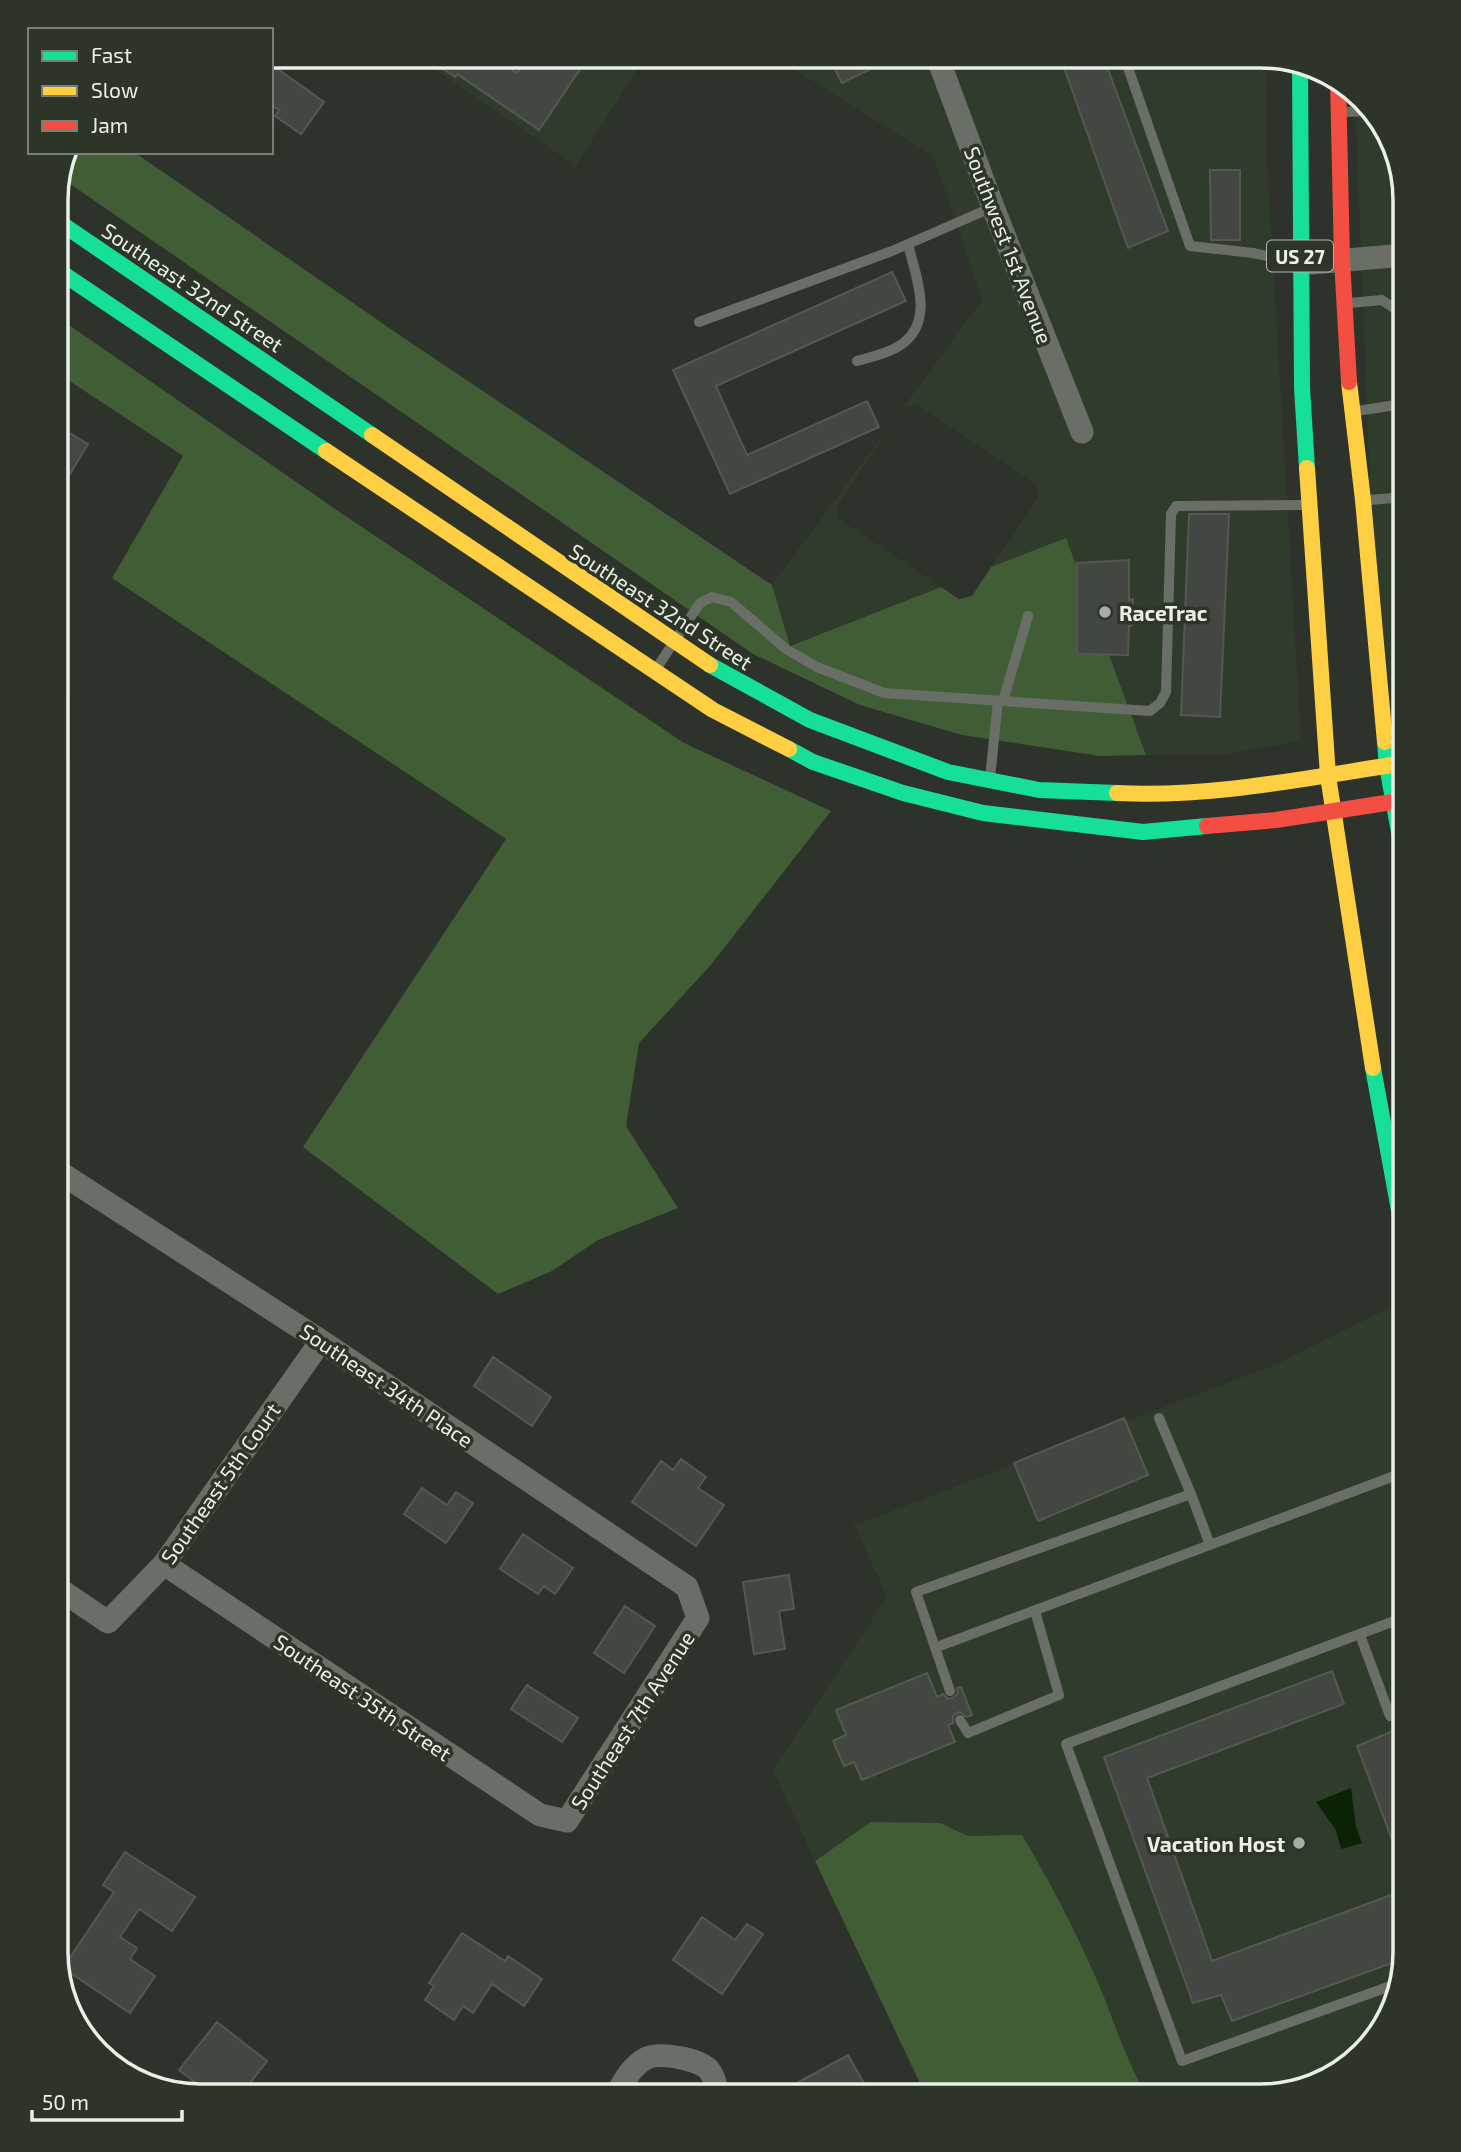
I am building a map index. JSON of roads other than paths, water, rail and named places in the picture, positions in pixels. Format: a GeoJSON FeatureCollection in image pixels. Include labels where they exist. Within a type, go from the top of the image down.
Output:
{"type":"FeatureCollection","features":[{"type":"Feature","properties":{"kind":"main road","name":"US 27"},"geometry":{"type":"LineString","coordinates":[[1300,75],[1302,388],[1328,775],[1363,1016],[1393,1178]]}},
{"type":"Feature","properties":{"kind":"main road","name":"US 27"},"geometry":{"type":"LineString","coordinates":[[1338,94],[1342,260],[1351,412],[1363,500],[1387,766],[1393,783]]}},
{"type":"Feature","properties":{"kind":"main road","name":"Southeast 32nd Street"},"geometry":{"type":"LineString","coordinates":[[69,229],[724,675],[810,720],[948,772],[1039,790],[1155,795],[1233,789],[1393,765]]}},
{"type":"Feature","properties":{"kind":"main road"},"geometry":{"type":"LineString","coordinates":[[69,278],[713,710],[813,762],[904,793],[983,813],[1143,832],[1333,813],[1393,801]]}},
{"type":"Feature","properties":{"kind":"street","name":"Southwest 1st Avenue"},"geometry":{"type":"LineString","coordinates":[[942,69],[1082,432]]}},
{"type":"Feature","properties":{"kind":"street"},"geometry":{"type":"LineString","coordinates":[[1300,264],[1393,256]]}},
{"type":"Feature","properties":{"kind":"street","name":"Southeast 34th Place"},"geometry":{"type":"LineString","coordinates":[[68,1178],[321,1341],[687,1587],[698,1618]]}},
{"type":"Feature","properties":{"kind":"street","name":"Southeast 5th Court"},"geometry":{"type":"LineString","coordinates":[[68,1595],[108,1622],[111,1619],[164,1564],[321,1341]]}},
{"type":"Feature","properties":{"kind":"street","name":"Southeast 35th Street"},"geometry":{"type":"LineString","coordinates":[[164,1564],[540,1815],[567,1821]]}},
{"type":"Feature","properties":{"kind":"street","name":"Southeast 7th Avenue"},"geometry":{"type":"LineString","coordinates":[[567,1821],[698,1618]]}},
{"type":"Feature","properties":{"kind":"street"},"geometry":{"type":"LineString","coordinates":[[624,2083],[634,2068],[648,2058],[677,2056],[707,2068],[715,2083]]}},
{"type":"Feature","properties":{"kind":"lane"},"geometry":{"type":"LineString","coordinates":[[1129,69],[1190,246],[1253,253],[1300,264]]}},
{"type":"Feature","properties":{"kind":"lane"},"geometry":{"type":"LineString","coordinates":[[1338,112],[1358,111]]}},
{"type":"Feature","properties":{"kind":"lane"},"geometry":{"type":"LineString","coordinates":[[699,322],[908,244],[993,207]]}},
{"type":"Feature","properties":{"kind":"lane"},"geometry":{"type":"LineString","coordinates":[[857,361],[897,348],[916,331],[922,305],[908,244]]}},
{"type":"Feature","properties":{"kind":"lane"},"geometry":{"type":"LineString","coordinates":[[1345,303],[1382,300],[1393,308]]}},
{"type":"Feature","properties":{"kind":"lane"},"geometry":{"type":"LineString","coordinates":[[1351,412],[1393,405]]}},
{"type":"Feature","properties":{"kind":"lane"},"geometry":{"type":"LineString","coordinates":[[1363,500],[1393,498]]}},
{"type":"Feature","properties":{"kind":"lane"},"geometry":{"type":"LineString","coordinates":[[654,671],[700,603],[712,597],[731,602],[786,649],[817,667],[884,693],[1150,711],[1160,703],[1166,692],[1171,514],[1176,506],[1310,505]]}},
{"type":"Feature","properties":{"kind":"lane"},"geometry":{"type":"LineString","coordinates":[[989,780],[1001,701],[1028,616]]}},
{"type":"Feature","properties":{"kind":"lane"},"geometry":{"type":"LineString","coordinates":[[1159,1418],[1210,1545]]}},
{"type":"Feature","properties":{"kind":"lane"},"geometry":{"type":"LineString","coordinates":[[937,1647],[1393,1476]]}},
{"type":"Feature","properties":{"kind":"lane"},"geometry":{"type":"LineString","coordinates":[[950,1691],[916,1592],[1191,1494]]}},
{"type":"Feature","properties":{"kind":"lane"},"geometry":{"type":"LineString","coordinates":[[960,1720],[968,1733],[1059,1695],[1035,1611]]}},
{"type":"Feature","properties":{"kind":"lane"},"geometry":{"type":"LineString","coordinates":[[1388,1987],[1182,2061],[1066,1744],[1393,1622]]}},
{"type":"Feature","properties":{"kind":"lane"},"geometry":{"type":"LineString","coordinates":[[1360,1635],[1390,1716],[1393,1715]]}},
{"type":"Feature","properties":{"kind":"place","name":"RaceTrac"},"geometry":{"type":"Point","coordinates":[1105,612]}},
{"type":"Feature","properties":{"kind":"place","name":"Vacation Host"},"geometry":{"type":"Point","coordinates":[1299,1843]}}]}
